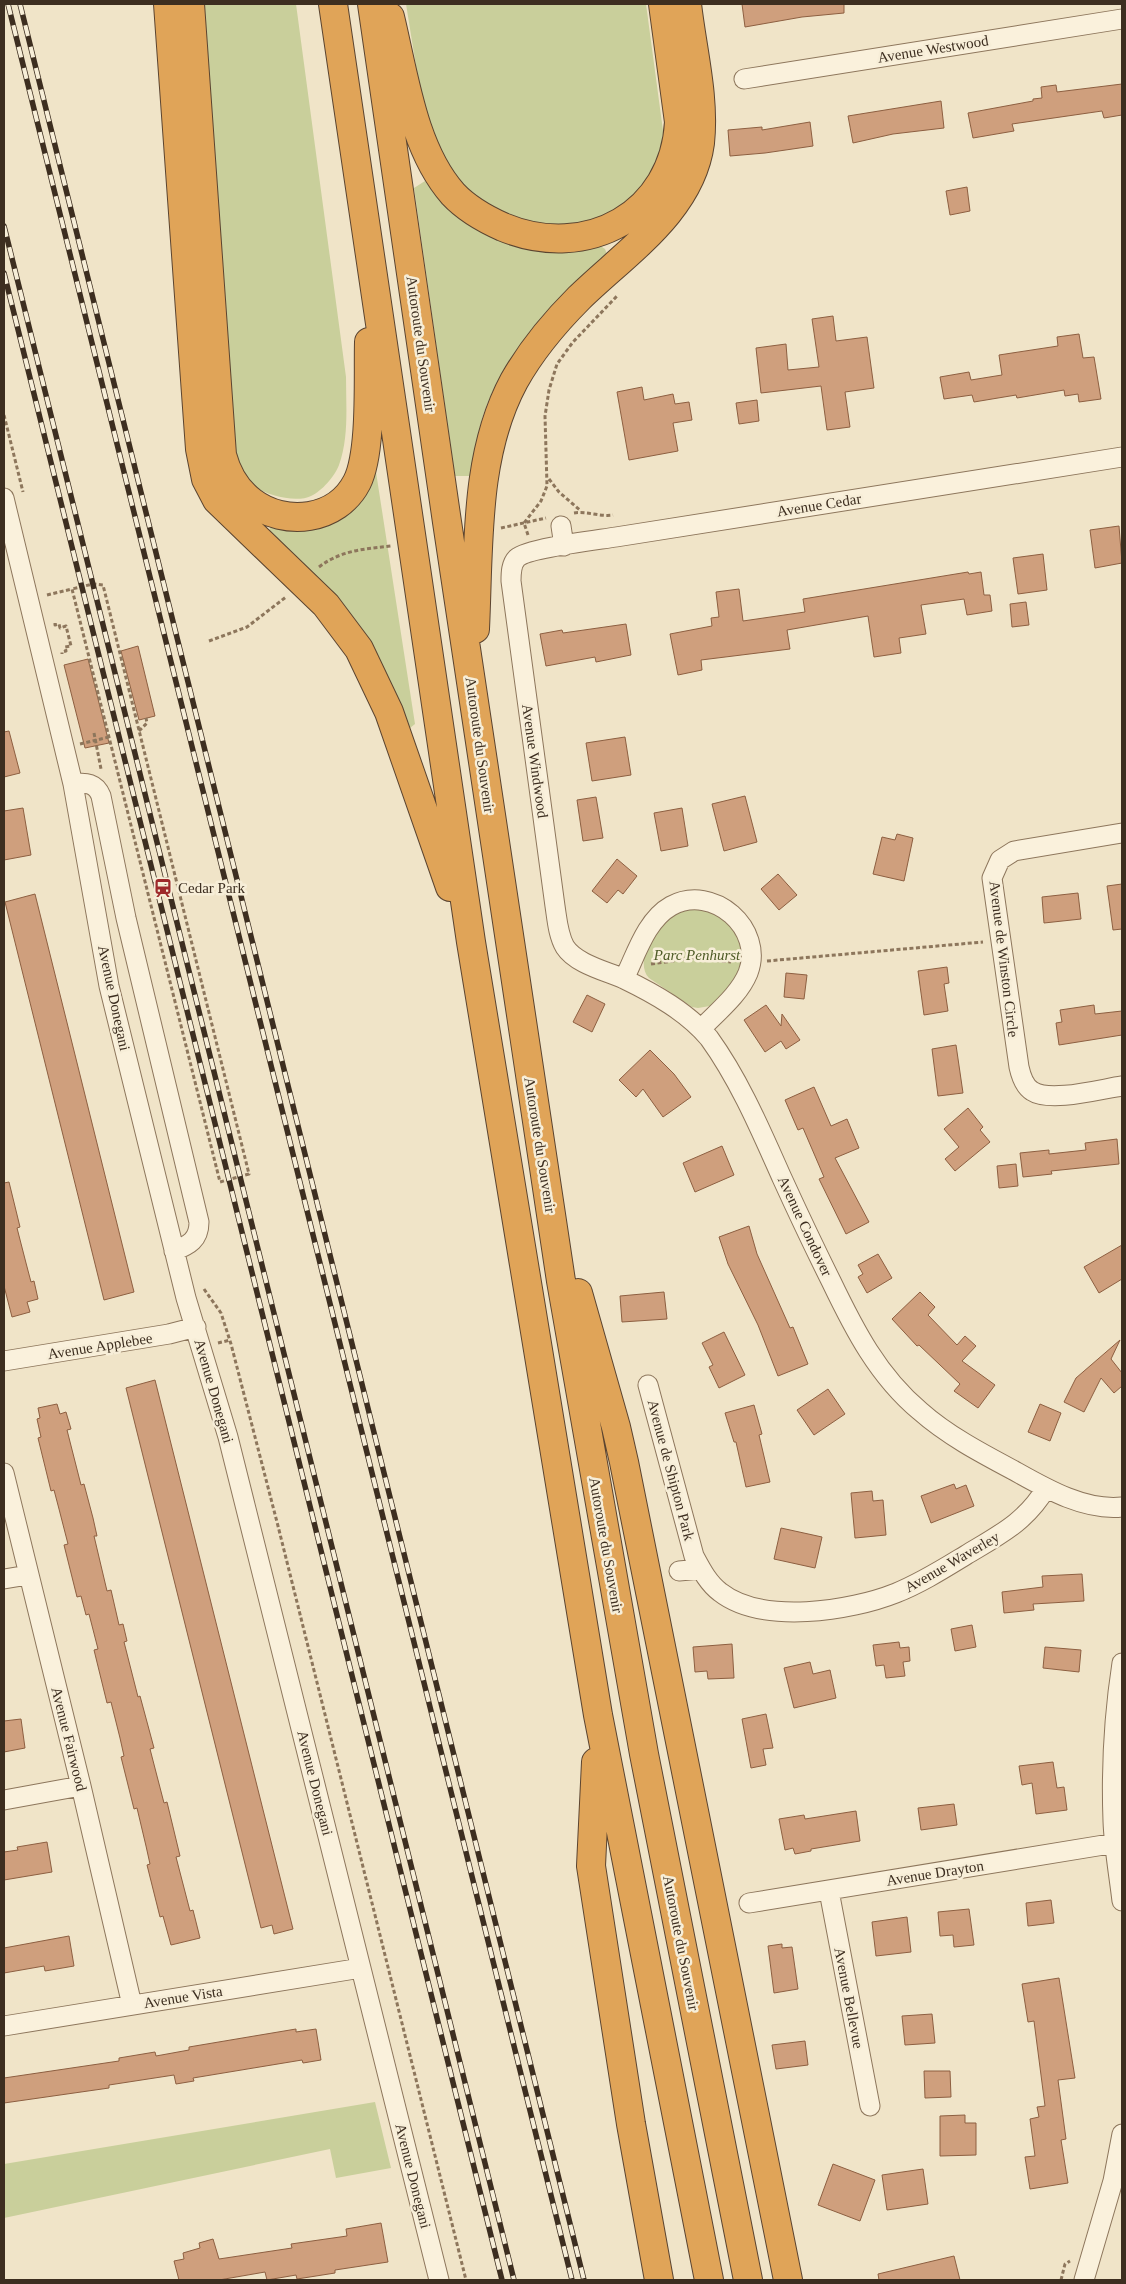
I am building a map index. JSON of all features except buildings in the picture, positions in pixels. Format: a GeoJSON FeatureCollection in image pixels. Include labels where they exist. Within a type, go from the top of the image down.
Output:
{"type":"FeatureCollection","features":[{"type":"Feature","properties":{"kind":"highway"},"geometry":{"type":"LineString","coordinates":[[333,4],[470,942],[598,1715],[709,2280]]}},
{"type":"Feature","properties":{"kind":"highway","name":"Autoroute du Souvenir"},"geometry":{"type":"LineString","coordinates":[[372,4],[543,1169],[644,1754],[748,2280]]}},
{"type":"Feature","properties":{"kind":"highway"},"geometry":{"type":"LineString","coordinates":[[386,4],[420,137],[427,157],[444,183],[467,207],[495,223],[526,234],[560,239],[592,235],[606,230],[634,215],[654,194],[670,166],[678,136],[679,122],[663,4]]}},
{"type":"Feature","properties":{"kind":"highway"},"geometry":{"type":"LineString","coordinates":[[472,690],[481,514],[484,481],[496,426],[514,382],[537,345],[570,307],[661,221],[680,198],[691,177],[700,145],[701,115],[687,4]]}},
{"type":"Feature","properties":{"kind":"highway"},"geometry":{"type":"LineString","coordinates":[[172,6],[222,455],[235,485],[252,502],[262,508],[296,518],[321,513],[343,501],[357,481],[366,444],[372,271]]}},
{"type":"Feature","properties":{"kind":"highway"},"geometry":{"type":"LineString","coordinates":[[172,6],[200,449],[206,479],[214,495],[225,509],[320,598],[359,649],[389,712],[470,942]]}},
{"type":"Feature","properties":{"kind":"highway"},"geometry":{"type":"LineString","coordinates":[[543,1169],[616,1427],[788,2280]]}},
{"type":"Feature","properties":{"kind":"highway"},"geometry":{"type":"LineString","coordinates":[[598,1715],[591,1866],[625,2089],[658,2280]]}},
{"type":"Feature","properties":{"kind":"street","name":"Avenue Westwood"},"geometry":{"type":"LineString","coordinates":[[744,79],[1122,19]]}},
{"type":"Feature","properties":{"kind":"street","name":"Avenue Cedar"},"geometry":{"type":"LineString","coordinates":[[517,559],[533,552],[564,546],[1122,457]]}},
{"type":"Feature","properties":{"kind":"street","name":"Avenue Donegani"},"geometry":{"type":"LineString","coordinates":[[4,499],[73,784],[110,986],[174,1251],[230,1446],[439,2280]]}},
{"type":"Feature","properties":{"kind":"street"},"geometry":{"type":"LineString","coordinates":[[561,526],[564,546]]}},
{"type":"Feature","properties":{"kind":"street","name":"Avenue Windwood"},"geometry":{"type":"LineString","coordinates":[[517,559],[513,565],[510,580],[555,906],[562,940],[565,947],[577,958]]}},
{"type":"Feature","properties":{"kind":"street"},"geometry":{"type":"LineString","coordinates":[[73,784],[90,783],[97,788],[101,796],[126,918],[199,1222],[198,1231],[189,1245],[174,1251]]}},
{"type":"Feature","properties":{"kind":"street","name":"Avenue de Winston Circle"},"geometry":{"type":"LineString","coordinates":[[1122,833],[1014,851],[1000,860],[992,878],[1019,1067],[1026,1085],[1033,1092],[1054,1096],[1122,1086]]}},
{"type":"Feature","properties":{"kind":"street"},"geometry":{"type":"LineString","coordinates":[[624,979],[652,924],[663,912],[680,902],[692,900],[706,901],[719,905],[739,920],[742,926],[749,943],[749,971],[741,986],[701,1029]]}},
{"type":"Feature","properties":{"kind":"street","name":"Avenue Condover"},"geometry":{"type":"LineString","coordinates":[[577,958],[624,979],[672,1006],[701,1029],[716,1048],[747,1102],[846,1314],[878,1366],[906,1398],[934,1422],[994,1460],[1046,1488]]}},
{"type":"Feature","properties":{"kind":"street","name":"Avenue Applebee"},"geometry":{"type":"LineString","coordinates":[[4,1361],[169,1334],[196,1327]]}},
{"type":"Feature","properties":{"kind":"street","name":"Avenue de Shipton Park"},"geometry":{"type":"LineString","coordinates":[[648,1385],[698,1563]]}},
{"type":"Feature","properties":{"kind":"street","name":"Avenue Fairwood"},"geometry":{"type":"LineString","coordinates":[[4,1473],[81,1786],[132,2005]]}},
{"type":"Feature","properties":{"kind":"street"},"geometry":{"type":"LineString","coordinates":[[1046,1488],[1080,1501],[1120,1510]]}},
{"type":"Feature","properties":{"kind":"street","name":"Avenue Waverley"},"geometry":{"type":"LineString","coordinates":[[698,1563],[720,1592],[735,1601],[751,1607],[791,1612],[856,1605],[913,1586],[1014,1526],[1029,1513],[1046,1488]]}},
{"type":"Feature","properties":{"kind":"street"},"geometry":{"type":"LineString","coordinates":[[679,1571],[698,1563]]}},
{"type":"Feature","properties":{"kind":"street"},"geometry":{"type":"LineString","coordinates":[[4,1579],[28,1574]]}},
{"type":"Feature","properties":{"kind":"street"},"geometry":{"type":"LineString","coordinates":[[1122,1663],[1115,1721],[1112,1782],[1119,1843],[1122,1901]]}},
{"type":"Feature","properties":{"kind":"street"},"geometry":{"type":"LineString","coordinates":[[4,1800],[81,1786]]}},
{"type":"Feature","properties":{"kind":"street","name":"Avenue Drayton"},"geometry":{"type":"LineString","coordinates":[[749,1903],[1119,1843]]}},
{"type":"Feature","properties":{"kind":"street","name":"Avenue Bellevue"},"geometry":{"type":"LineString","coordinates":[[828,1890],[870,2106]]}},
{"type":"Feature","properties":{"kind":"street","name":"Avenue Vista"},"geometry":{"type":"LineString","coordinates":[[4,2026],[361,1968]]}},
{"type":"Feature","properties":{"kind":"street"},"geometry":{"type":"LineString","coordinates":[[1084,2280],[1113,2181],[1122,2134]]}},
{"type":"Feature","properties":{"kind":"path"},"geometry":{"type":"LineString","coordinates":[[524,523],[540,501],[548,479],[547,463]]}},
{"type":"Feature","properties":{"kind":"path"},"geometry":{"type":"LineString","coordinates":[[548,479],[559,492],[582,512]]}},
{"type":"Feature","properties":{"kind":"path"},"geometry":{"type":"LineString","coordinates":[[316,569],[339,555],[391,546]]}},
{"type":"Feature","properties":{"kind":"path"},"geometry":{"type":"LineString","coordinates":[[46,595],[72,588],[93,584],[103,585],[249,1174],[220,1182],[72,588]]}},
{"type":"Feature","properties":{"kind":"path"},"geometry":{"type":"LineString","coordinates":[[209,641],[247,627],[288,594]]}},
{"type":"Feature","properties":{"kind":"path"},"geometry":{"type":"LineString","coordinates":[[51,621],[54,620],[55,625],[59,624],[60,628],[66,626],[71,646],[65,647],[66,651],[62,652],[63,658],[59,659]]}},
{"type":"Feature","properties":{"kind":"path"},"geometry":{"type":"LineString","coordinates":[[139,730],[147,722],[146,718]]}},
{"type":"Feature","properties":{"kind":"path"},"geometry":{"type":"LineString","coordinates":[[94,733],[102,773]]}},
{"type":"Feature","properties":{"kind":"path"},"geometry":{"type":"LineString","coordinates":[[80,744],[109,736]]}},
{"type":"Feature","properties":{"kind":"path"},"geometry":{"type":"LineString","coordinates":[[759,962],[991,942]]}},
{"type":"Feature","properties":{"kind":"path"},"geometry":{"type":"LineString","coordinates":[[649,964],[664,964],[694,958],[736,962]]}},
{"type":"Feature","properties":{"kind":"path"},"geometry":{"type":"LineString","coordinates":[[164,980],[170,978]]}},
{"type":"Feature","properties":{"kind":"path","name":"Avenue Donegani"},"geometry":{"type":"LineString","coordinates":[[201,1284],[221,1313],[230,1340],[466,2280]]}},
{"type":"Feature","properties":{"kind":"path"},"geometry":{"type":"LineString","coordinates":[[213,1344],[230,1340]]}},
{"type":"Feature","properties":{"kind":"green space"},"geometry":{"type":"Polygon","coordinates":[[[201,4],[296,4],[346,377],[346,432],[339,465],[324,487],[315,494],[304,498],[287,498],[259,490],[247,480],[235,451],[201,4]]]}},
{"type":"Feature","properties":{"kind":"green space"},"geometry":{"type":"Polygon","coordinates":[[[406,4],[646,4],[664,138],[656,168],[637,195],[614,214],[590,222],[562,227],[534,224],[507,215],[478,200],[454,176],[425,122],[406,4]]]}},
{"type":"Feature","properties":{"kind":"green space"},"geometry":{"type":"Polygon","coordinates":[[[425,181],[437,197],[458,217],[483,232],[599,245],[605,249],[608,257],[540,323],[498,380],[482,420],[471,476],[455,476],[414,188],[425,181]]]}},
{"type":"Feature","properties":{"kind":"green space"},"geometry":{"type":"Polygon","coordinates":[[[374,459],[415,724],[410,728],[403,728],[267,534],[272,525],[305,527],[374,459]]]}},
{"type":"Feature","properties":{"kind":"green space","name":"Parc Penhurst"},"geometry":{"type":"Polygon","coordinates":[[[697,909],[721,915],[737,934],[743,957],[741,968],[732,984],[710,1006],[698,1008],[692,1007],[649,978],[645,971],[644,962],[649,943],[667,919],[674,914],[686,910],[697,909]]]}},
{"type":"Feature","properties":{"kind":"green space"},"geometry":{"type":"Polygon","coordinates":[[[375,2102],[391,2168],[336,2178],[330,2149],[4,2218],[4,2164],[375,2102]]]}},
{"type":"Feature","properties":{"kind":"railway"},"geometry":{"type":"LineString","coordinates":[[8,4],[572,2280]]}},
{"type":"Feature","properties":{"kind":"railway"},"geometry":{"type":"LineString","coordinates":[[20,4],[584,2280]]}},
{"type":"Feature","properties":{"kind":"railway"},"geometry":{"type":"LineString","coordinates":[[4,226],[514,2280]]}},
{"type":"Feature","properties":{"kind":"railway"},"geometry":{"type":"LineString","coordinates":[[4,273],[502,2280]]}},
{"type":"Feature","properties":{"kind":"place","name":"Cedar Park"},"geometry":{"type":"Point","coordinates":[163,888]}}]}
